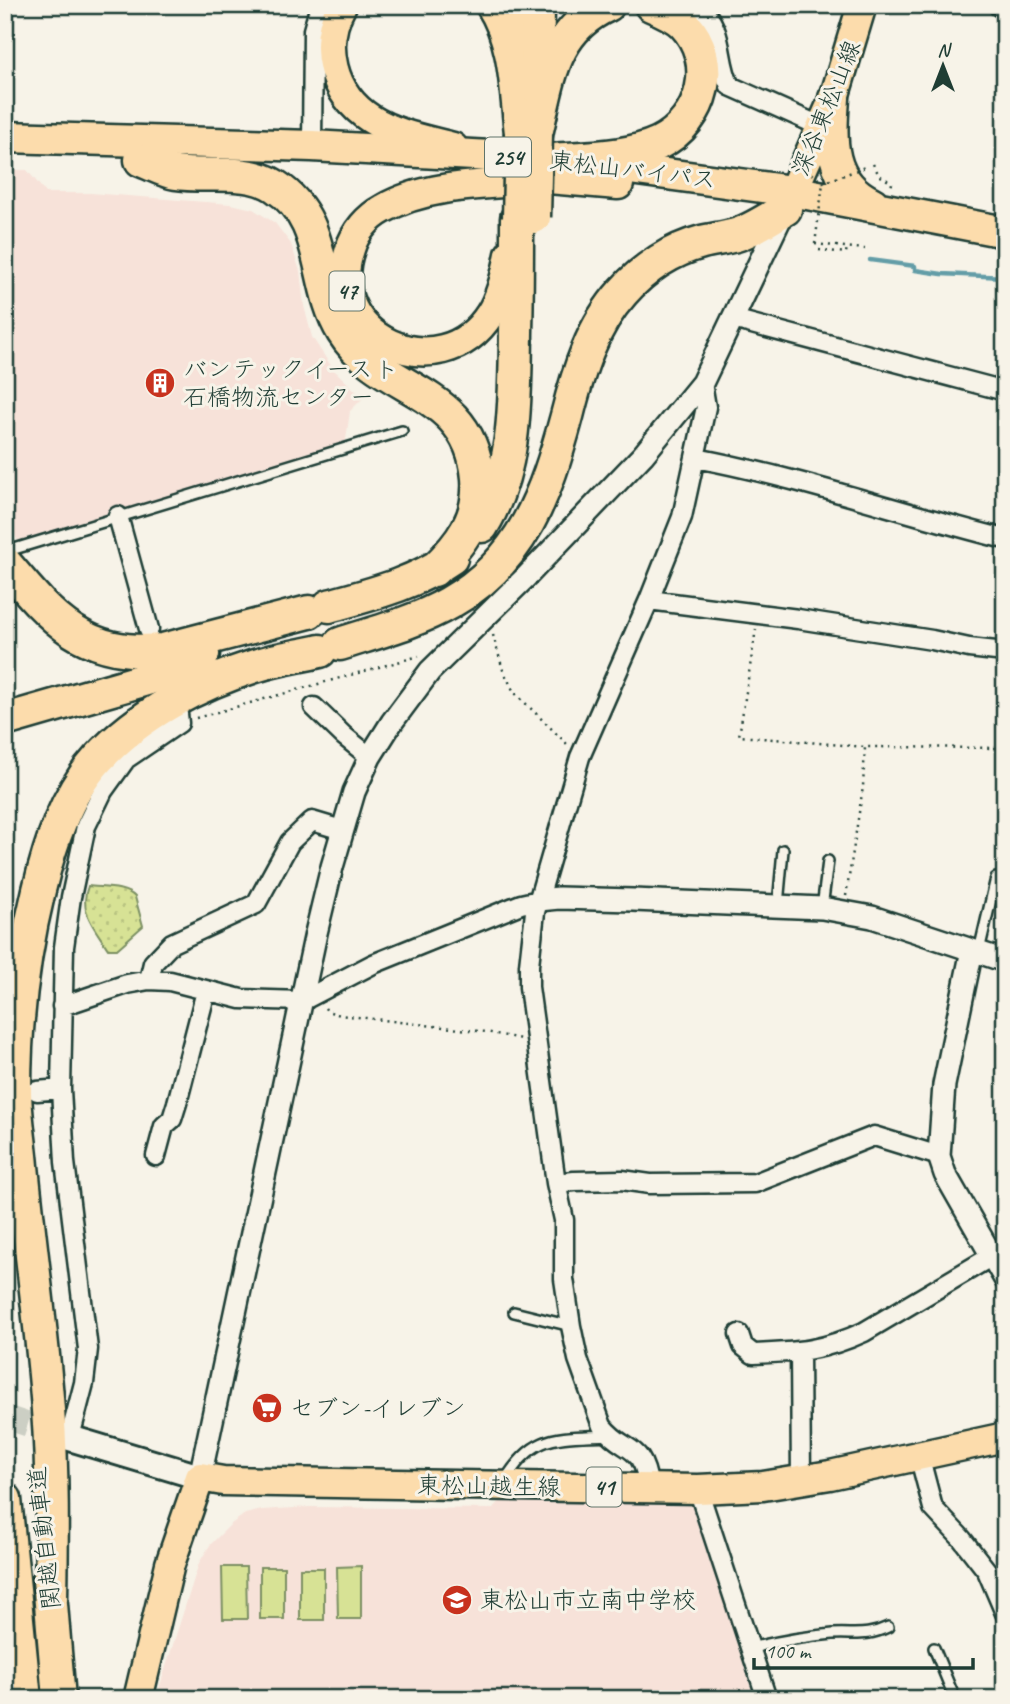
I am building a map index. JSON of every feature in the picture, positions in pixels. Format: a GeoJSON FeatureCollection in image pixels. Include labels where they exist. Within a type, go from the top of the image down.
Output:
{"type":"FeatureCollection","features":[{"type":"Feature","properties":{"kind":"highway"},"geometry":{"type":"LineString","coordinates":[[538,5],[544,152]]}},
{"type":"Feature","properties":{"kind":"highway"},"geometry":{"type":"LineString","coordinates":[[5,563],[49,611],[72,631],[92,643],[116,650],[139,652],[163,650],[383,592],[434,570],[461,551],[478,532],[491,511],[502,484],[513,423],[526,218],[544,152],[552,68],[572,29],[589,14],[608,5]]}},
{"type":"Feature","properties":{"kind":"highway"},"geometry":{"type":"LineString","coordinates":[[544,152],[618,154],[641,150],[677,132],[690,117],[700,99],[704,79],[702,58],[695,40],[683,23],[651,5]]}},
{"type":"Feature","properties":{"kind":"highway"},"geometry":{"type":"LineString","coordinates":[[834,98],[831,135],[844,181],[864,199],[889,193]]}},
{"type":"Feature","properties":{"kind":"highway","name":"東松山バイパス"},"geometry":{"type":"LineString","coordinates":[[5,137],[478,154],[544,152],[789,200],[1005,249]]}},
{"type":"Feature","properties":{"kind":"highway","name":"東松山バイパス"},"geometry":{"type":"LineString","coordinates":[[5,155],[431,171],[544,152]]}},
{"type":"Feature","properties":{"kind":"highway"},"geometry":{"type":"LineString","coordinates":[[141,160],[174,173],[253,178],[273,185],[289,198],[302,212],[312,230],[334,317],[346,335],[361,352],[456,420],[469,439],[476,462],[477,503],[473,521],[463,538],[434,570]]}},
{"type":"Feature","properties":{"kind":"highway","name":"東松山バイパス"},"geometry":{"type":"LineString","coordinates":[[789,200],[889,193],[1005,232]]}},
{"type":"Feature","properties":{"kind":"highway"},"geometry":{"type":"LineString","coordinates":[[5,736],[256,665],[330,647],[418,617],[477,585],[499,565],[519,541],[534,513],[547,483],[577,377],[589,346],[604,317],[622,293],[642,273],[669,255],[701,242],[737,234],[789,200]]}},
{"type":"Feature","properties":{"kind":"highway"},"geometry":{"type":"LineString","coordinates":[[418,617],[456,589],[477,567],[510,512],[520,481],[526,452],[531,395],[526,218]]}},
{"type":"Feature","properties":{"kind":"highway"},"geometry":{"type":"LineString","coordinates":[[5,720],[147,679],[200,656],[249,627]]}},
{"type":"Feature","properties":{"kind":"highway"},"geometry":{"type":"LineString","coordinates":[[51,1600],[48,1411],[15,1091],[17,1028],[32,917],[46,863],[61,821],[77,787],[97,759],[149,715],[215,681],[256,665]]}},
{"type":"Feature","properties":{"kind":"highway","name":"関越自動車道"},"geometry":{"type":"LineString","coordinates":[[5,1168],[59,1699]]}},
{"type":"Feature","properties":{"kind":"highway","name":"関越自動車道"},"geometry":{"type":"LineString","coordinates":[[5,1499],[25,1699]]}},
{"type":"Feature","properties":{"kind":"highway"},"geometry":{"type":"LineString","coordinates":[[5,1642],[14,1699]]}},
{"type":"Feature","properties":{"kind":"main road"},"geometry":{"type":"LineString","coordinates":[[342,5],[335,17],[330,40],[332,65],[340,88],[354,106],[372,120],[395,130],[478,154]]}},
{"type":"Feature","properties":{"kind":"main road"},"geometry":{"type":"LineString","coordinates":[[490,5],[496,15],[511,67],[544,152]]}},
{"type":"Feature","properties":{"kind":"main road"},"geometry":{"type":"LineString","coordinates":[[521,5],[544,152]]}},
{"type":"Feature","properties":{"kind":"main road","name":"深谷東松山線"},"geometry":{"type":"LineString","coordinates":[[789,200],[834,98],[862,5]]}},
{"type":"Feature","properties":{"kind":"main road","name":"47"},"geometry":{"type":"LineString","coordinates":[[526,218],[490,314],[477,331],[458,345],[438,351],[414,351],[392,346],[373,335],[358,318],[349,300],[345,280],[346,259],[353,240],[365,223],[382,209],[403,200],[456,188],[544,152]]}},
{"type":"Feature","properties":{"kind":"main road"},"geometry":{"type":"LineString","coordinates":[[62,1435],[200,1477],[170,1564],[138,1699]]}},
{"type":"Feature","properties":{"kind":"main road","name":"東松山越生線"},"geometry":{"type":"LineString","coordinates":[[200,1477],[223,1482],[698,1489],[763,1486],[1005,1437]]}},
{"type":"Feature","properties":{"kind":"street"},"geometry":{"type":"LineString","coordinates":[[312,146],[313,30],[320,5]]}},
{"type":"Feature","properties":{"kind":"street"},"geometry":{"type":"LineString","coordinates":[[698,5],[719,39],[730,86],[822,127]]}},
{"type":"Feature","properties":{"kind":"street"},"geometry":{"type":"LineString","coordinates":[[1000,5],[1005,8]]}},
{"type":"Feature","properties":{"kind":"street"},"geometry":{"type":"LineString","coordinates":[[200,1477],[309,997],[342,830],[354,792],[370,757],[414,690],[643,455],[702,383],[789,200]]}},
{"type":"Feature","properties":{"kind":"street"},"geometry":{"type":"LineString","coordinates":[[733,318],[1005,391]]}},
{"type":"Feature","properties":{"kind":"street"},"geometry":{"type":"LineString","coordinates":[[649,1488],[642,1459],[632,1449],[609,1435],[602,1426],[582,1369],[571,1326],[564,1279],[564,1220],[556,1183],[536,1042],[529,965],[535,912],[580,757],[682,517],[706,407],[702,383]]}},
{"type":"Feature","properties":{"kind":"street"},"geometry":{"type":"LineString","coordinates":[[696,457],[795,479],[1005,539]]}},
{"type":"Feature","properties":{"kind":"street"},"geometry":{"type":"LineString","coordinates":[[118,516],[149,629]]}},
{"type":"Feature","properties":{"kind":"street"},"geometry":{"type":"LineString","coordinates":[[649,600],[1005,652]]}},
{"type":"Feature","properties":{"kind":"street"},"geometry":{"type":"LineString","coordinates":[[314,707],[370,757]]}},
{"type":"Feature","properties":{"kind":"street"},"geometry":{"type":"LineString","coordinates":[[62,1435],[84,1383],[88,1349],[65,1162],[61,1088],[64,947],[69,909],[79,853],[90,817],[103,791],[126,759],[178,718]]}},
{"type":"Feature","properties":{"kind":"street"},"geometry":{"type":"LineString","coordinates":[[149,980],[153,963],[172,943],[256,905],[290,842],[312,821],[342,830]]}},
{"type":"Feature","properties":{"kind":"street"},"geometry":{"type":"LineString","coordinates":[[62,1006],[127,984],[149,980],[170,981],[242,999],[309,997],[373,964],[444,934],[521,904],[559,898],[822,908],[894,924],[1004,958]]}},
{"type":"Feature","properties":{"kind":"street"},"geometry":{"type":"LineString","coordinates":[[976,951],[946,1066],[939,1156],[945,1174],[1005,1279]]}},
{"type":"Feature","properties":{"kind":"street"},"geometry":{"type":"LineString","coordinates":[[156,1156],[164,1126],[172,1119],[177,1103],[206,991]]}},
{"type":"Feature","properties":{"kind":"street"},"geometry":{"type":"LineString","coordinates":[[37,1091],[61,1088]]}},
{"type":"Feature","properties":{"kind":"street"},"geometry":{"type":"LineString","coordinates":[[556,1183],[622,1180],[650,1184],[755,1183],[874,1136],[939,1156]]}},
{"type":"Feature","properties":{"kind":"street"},"geometry":{"type":"LineString","coordinates":[[739,1334],[743,1346],[753,1354],[800,1352],[825,1347],[864,1332],[992,1256]]}},
{"type":"Feature","properties":{"kind":"street"},"geometry":{"type":"LineString","coordinates":[[800,1352],[800,1480]]}},
{"type":"Feature","properties":{"kind":"street"},"geometry":{"type":"LineString","coordinates":[[919,1455],[933,1507],[987,1571],[1005,1613]]}},
{"type":"Feature","properties":{"kind":"street"},"geometry":{"type":"LineString","coordinates":[[698,1489],[767,1699]]}},
{"type":"Feature","properties":{"kind":"lane"},"geometry":{"type":"LineString","coordinates":[[5,537],[11,550],[402,432]]}},
{"type":"Feature","properties":{"kind":"lane"},"geometry":{"type":"LineString","coordinates":[[778,905],[783,850]]}},
{"type":"Feature","properties":{"kind":"lane"},"geometry":{"type":"LineString","coordinates":[[822,908],[828,861]]}},
{"type":"Feature","properties":{"kind":"lane"},"geometry":{"type":"LineString","coordinates":[[976,951],[996,878]]}},
{"type":"Feature","properties":{"kind":"lane"},"geometry":{"type":"LineString","coordinates":[[514,1312],[571,1326]]}},
{"type":"Feature","properties":{"kind":"lane"},"geometry":{"type":"LineString","coordinates":[[501,1486],[512,1468],[545,1440],[609,1435]]}},
{"type":"Feature","properties":{"kind":"lane"},"geometry":{"type":"LineString","coordinates":[[751,1647],[833,1634],[862,1635],[888,1627]]}},
{"type":"Feature","properties":{"kind":"lane"},"geometry":{"type":"LineString","coordinates":[[934,1648],[954,1699]]}},
{"type":"Feature","properties":{"kind":"path"},"geometry":{"type":"LineString","coordinates":[[791,155],[823,183]]}},
{"type":"Feature","properties":{"kind":"path"},"geometry":{"type":"LineString","coordinates":[[873,164],[879,175],[892,183],[889,193]]}},
{"type":"Feature","properties":{"kind":"path"},"geometry":{"type":"LineString","coordinates":[[823,183],[865,167],[869,174]]}},
{"type":"Feature","properties":{"kind":"path"},"geometry":{"type":"LineString","coordinates":[[823,183],[815,244],[865,249]]}},
{"type":"Feature","properties":{"kind":"path"},"geometry":{"type":"LineString","coordinates":[[819,250],[846,253],[847,247]]}},
{"type":"Feature","properties":{"kind":"path"},"geometry":{"type":"LineString","coordinates":[[758,614],[739,736],[865,747],[1005,748]]}},
{"type":"Feature","properties":{"kind":"path"},"geometry":{"type":"LineString","coordinates":[[488,615],[503,670],[514,692],[580,757]]}},
{"type":"Feature","properties":{"kind":"path"},"geometry":{"type":"LineString","coordinates":[[178,718],[418,656]]}},
{"type":"Feature","properties":{"kind":"path"},"geometry":{"type":"LineString","coordinates":[[843,912],[863,787],[865,747]]}},
{"type":"Feature","properties":{"kind":"path"},"geometry":{"type":"LineString","coordinates":[[309,997],[327,1011],[340,1015],[486,1032],[536,1042]]}},
{"type":"Feature","properties":{"kind":"shaded area","name":"バンテックイースト 石橋物流センター"},"geometry":{"type":"Polygon","coordinates":[[[5,170],[27,170],[46,193],[90,193],[231,204],[253,209],[275,223],[291,244],[300,271],[304,306],[312,337],[333,369],[363,398],[350,411],[345,446],[19,543],[5,517],[5,170]]]}},
{"type":"Feature","properties":{"kind":"shaded area","name":"東松山市立南中学校"},"geometry":{"type":"Polygon","coordinates":[[[500,1501],[696,1503],[759,1699],[152,1699],[152,1694],[157,1695],[199,1563],[210,1545],[245,1514],[262,1510],[310,1507],[493,1509],[500,1501]]]}},
{"type":"Feature","properties":{"kind":"green space"},"geometry":{"type":"Polygon","coordinates":[[[88,886],[119,889],[135,897],[143,926],[117,949],[108,949],[89,919],[85,904],[88,886]]]}},
{"type":"Feature","properties":{"kind":"green space"},"geometry":{"type":"Polygon","coordinates":[[[361,1566],[361,1619],[338,1619],[337,1567],[361,1566]]]}},
{"type":"Feature","properties":{"kind":"green space"},"geometry":{"type":"Polygon","coordinates":[[[222,1567],[246,1567],[247,1619],[223,1619],[222,1567]]]}},
{"type":"Feature","properties":{"kind":"green space"},"geometry":{"type":"Polygon","coordinates":[[[260,1567],[284,1567],[284,1619],[260,1619],[260,1567]]]}},
{"type":"Feature","properties":{"kind":"green space"},"geometry":{"type":"Polygon","coordinates":[[[300,1568],[324,1568],[324,1620],[300,1620],[300,1568]]]}},
{"type":"Feature","properties":{"kind":"waterway"},"geometry":{"type":"LineString","coordinates":[[870,260],[915,266],[915,270],[942,274],[1005,277]]}},
{"type":"Feature","properties":{"kind":"tunnel"},"geometry":{"type":"LineString","coordinates":[[5,1417],[53,1433]]}},
{"type":"Feature","properties":{"kind":"place","name":"バンテックイースト 石橋物流センター"},"geometry":{"type":"Point","coordinates":[160,383]}},
{"type":"Feature","properties":{"kind":"place","name":"セブン-イレブン"},"geometry":{"type":"Point","coordinates":[267,1408]}},
{"type":"Feature","properties":{"kind":"place","name":"東松山市立南中学校"},"geometry":{"type":"Point","coordinates":[457,1600]}}]}
